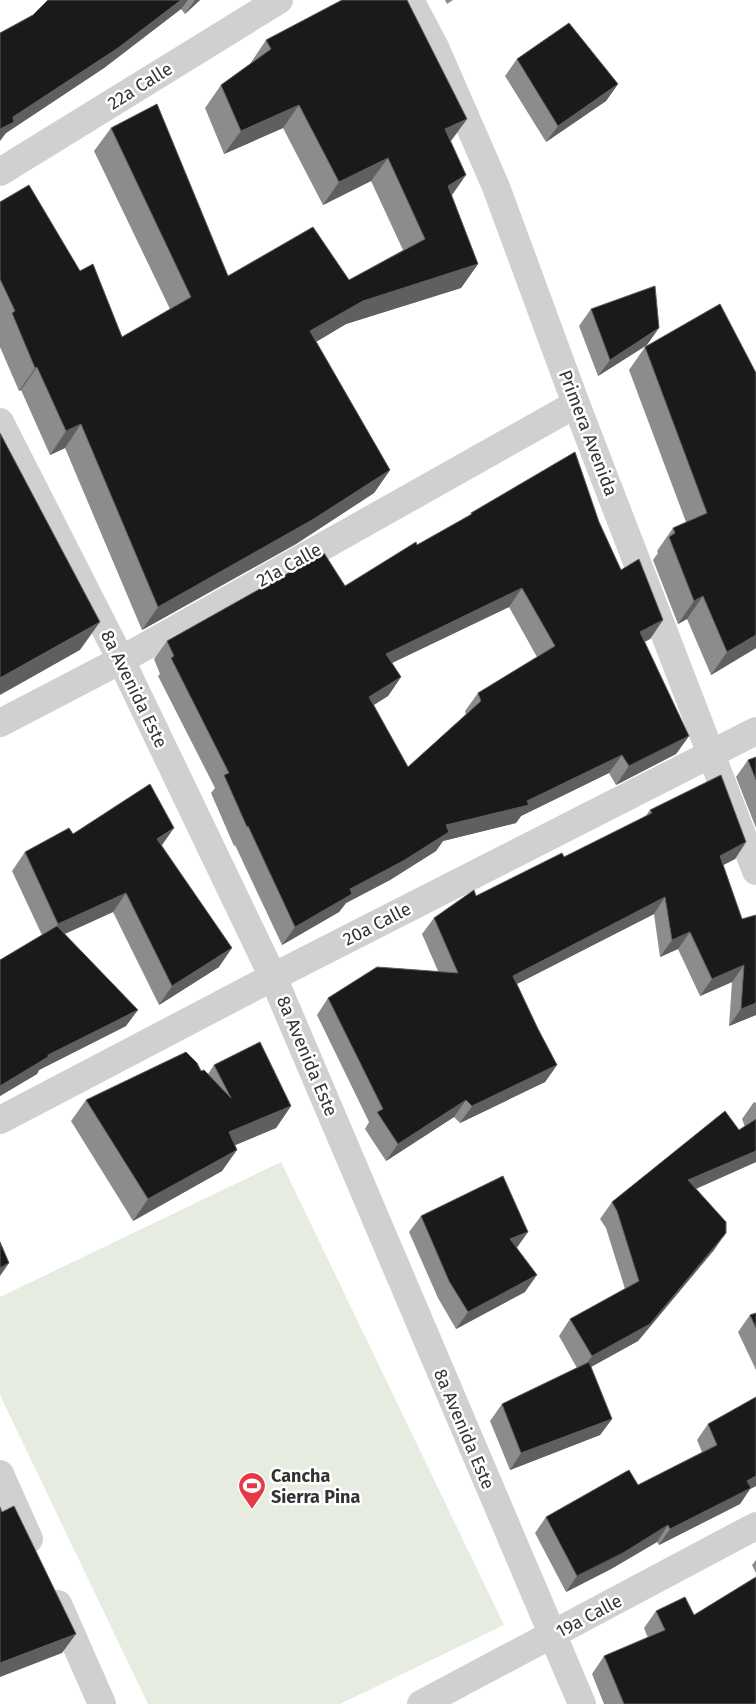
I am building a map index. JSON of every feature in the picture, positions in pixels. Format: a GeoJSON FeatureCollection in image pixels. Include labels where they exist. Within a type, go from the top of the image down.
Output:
{"type":"FeatureCollection","features":[{"type":"Feature","properties":{"kind":"street","name":"22a Calle"},"geometry":{"type":"LineString","coordinates":[[0,172],[279,0]]}},
{"type":"Feature","properties":{"kind":"street","name":"Primera Avenida"},"geometry":{"type":"LineString","coordinates":[[410,0],[435,47],[496,187],[576,404],[756,871]]}},
{"type":"Feature","properties":{"kind":"street","name":"21a Calle"},"geometry":{"type":"LineString","coordinates":[[0,723],[120,660],[576,404]]}},
{"type":"Feature","properties":{"kind":"street","name":"8a Avenida Este"},"geometry":{"type":"LineString","coordinates":[[0,422],[120,660],[273,977],[582,1704]]}},
{"type":"Feature","properties":{"kind":"street","name":"20a Calle"},"geometry":{"type":"LineString","coordinates":[[0,1120],[273,977],[756,730]]}},
{"type":"Feature","properties":{"kind":"street"},"geometry":{"type":"LineString","coordinates":[[0,1474],[102,1704]]}},
{"type":"Feature","properties":{"kind":"street","name":"19a Calle"},"geometry":{"type":"LineString","coordinates":[[421,1704],[756,1526]]}},
{"type":"Feature","properties":{"kind":"shaded area","name":"Cancha Sierra Pina"},"geometry":{"type":"Polygon","coordinates":[[[281,1162],[504,1625],[340,1704],[148,1704],[0,1395],[0,1297],[281,1162]]]}},
{"type":"Feature","properties":{"kind":"building"},"geometry":{"type":"Polygon","coordinates":[[[48,0],[181,0],[118,48],[13,117],[14,122],[0,129],[0,33],[33,15],[48,0]]]}},
{"type":"Feature","properties":{"kind":"building"},"geometry":{"type":"Polygon","coordinates":[[[342,0],[407,0],[467,119],[445,129],[466,175],[448,186],[478,264],[363,301],[310,331],[390,470],[312,520],[158,607],[81,424],[66,431],[37,367],[35,368],[12,313],[15,311],[0,279],[0,202],[29,185],[80,271],[93,264],[122,337],[191,297],[111,128],[157,104],[228,276],[313,227],[349,280],[425,239],[388,158],[339,182],[299,105],[241,131],[221,85],[271,49],[266,40],[342,0]]]}},
{"type":"Feature","properties":{"kind":"building"},"geometry":{"type":"Polygon","coordinates":[[[569,23],[618,84],[558,126],[517,59],[569,23]]]}},
{"type":"Feature","properties":{"kind":"building"},"geometry":{"type":"Polygon","coordinates":[[[655,286],[659,328],[610,360],[591,309],[655,286]]]}},
{"type":"Feature","properties":{"kind":"building"},"geometry":{"type":"Polygon","coordinates":[[[720,304],[756,373],[756,635],[727,652],[703,596],[694,601],[669,537],[675,533],[673,528],[707,513],[645,347],[720,304]]]}},
{"type":"Feature","properties":{"kind":"building"},"geometry":{"type":"Polygon","coordinates":[[[0,433],[100,622],[0,678],[0,433]]]}},
{"type":"Feature","properties":{"kind":"building"},"geometry":{"type":"Polygon","coordinates":[[[575,452],[599,522],[621,570],[639,559],[663,620],[640,632],[689,736],[629,766],[622,755],[527,801],[529,805],[446,825],[449,832],[403,861],[350,889],[352,894],[295,927],[224,775],[229,773],[171,658],[174,656],[167,641],[324,553],[345,586],[416,542],[417,545],[575,452]],[[522,588],[386,654],[401,677],[369,697],[408,767],[481,701],[478,693],[555,646],[522,588]]]}},
{"type":"Feature","properties":{"kind":"building"},"geometry":{"type":"Polygon","coordinates":[[[756,757],[756,780],[748,760],[756,757]]]}},
{"type":"Feature","properties":{"kind":"building"},"geometry":{"type":"Polygon","coordinates":[[[721,775],[746,842],[720,856],[742,919],[756,915],[756,1003],[741,1009],[744,965],[712,979],[690,932],[672,940],[665,897],[513,976],[557,1065],[472,1106],[466,1100],[398,1144],[377,1112],[383,1109],[328,998],[377,967],[458,973],[434,918],[474,890],[476,896],[562,853],[564,857],[652,813],[650,810],[721,775]]]}},
{"type":"Feature","properties":{"kind":"building"},"geometry":{"type":"Polygon","coordinates":[[[150,784],[174,828],[157,839],[232,948],[172,986],[126,893],[58,924],[25,852],[69,828],[73,834],[150,784]]]}},
{"type":"Feature","properties":{"kind":"building"},"geometry":{"type":"Polygon","coordinates":[[[57,926],[138,1010],[48,1055],[48,1057],[0,1086],[0,960],[57,926]]]}},
{"type":"Feature","properties":{"kind":"building"},"geometry":{"type":"Polygon","coordinates":[[[260,1042],[291,1106],[229,1132],[237,1150],[148,1199],[86,1100],[186,1052],[197,1063],[201,1071],[204,1070],[231,1098],[214,1065],[260,1042]]]}},
{"type":"Feature","properties":{"kind":"building"},"geometry":{"type":"Polygon","coordinates":[[[725,1111],[739,1130],[756,1119],[756,1151],[688,1180],[726,1222],[726,1233],[650,1324],[592,1356],[570,1319],[639,1281],[617,1211],[612,1202],[725,1111]]]}},
{"type":"Feature","properties":{"kind":"building"},"geometry":{"type":"Polygon","coordinates":[[[503,1176],[528,1232],[510,1239],[537,1275],[468,1312],[449,1281],[421,1216],[503,1176]]]}},
{"type":"Feature","properties":{"kind":"building"},"geometry":{"type":"Polygon","coordinates":[[[0,1242],[9,1263],[0,1268],[0,1242]]]}},
{"type":"Feature","properties":{"kind":"building"},"geometry":{"type":"Polygon","coordinates":[[[756,1313],[756,1328],[750,1315],[756,1313]]]}},
{"type":"Feature","properties":{"kind":"building"},"geometry":{"type":"Polygon","coordinates":[[[589,1362],[612,1419],[521,1453],[502,1404],[589,1362]]]}},
{"type":"Feature","properties":{"kind":"building"},"geometry":{"type":"Polygon","coordinates":[[[756,1397],[756,1476],[747,1481],[751,1488],[670,1529],[668,1525],[623,1553],[577,1576],[546,1517],[629,1470],[638,1485],[717,1445],[708,1424],[756,1397]]]}},
{"type":"Feature","properties":{"kind":"building"},"geometry":{"type":"Polygon","coordinates":[[[14,1506],[76,1634],[0,1663],[0,1507],[2,1512],[14,1506]]]}},
{"type":"Feature","properties":{"kind":"building"},"geometry":{"type":"Polygon","coordinates":[[[756,1577],[756,1704],[624,1704],[604,1656],[665,1630],[656,1611],[685,1597],[694,1615],[756,1577]]]}},
{"type":"Feature","properties":{"kind":"place","name":"Cancha Sierra Pina"},"geometry":{"type":"Point","coordinates":[252,1510]}}]}
